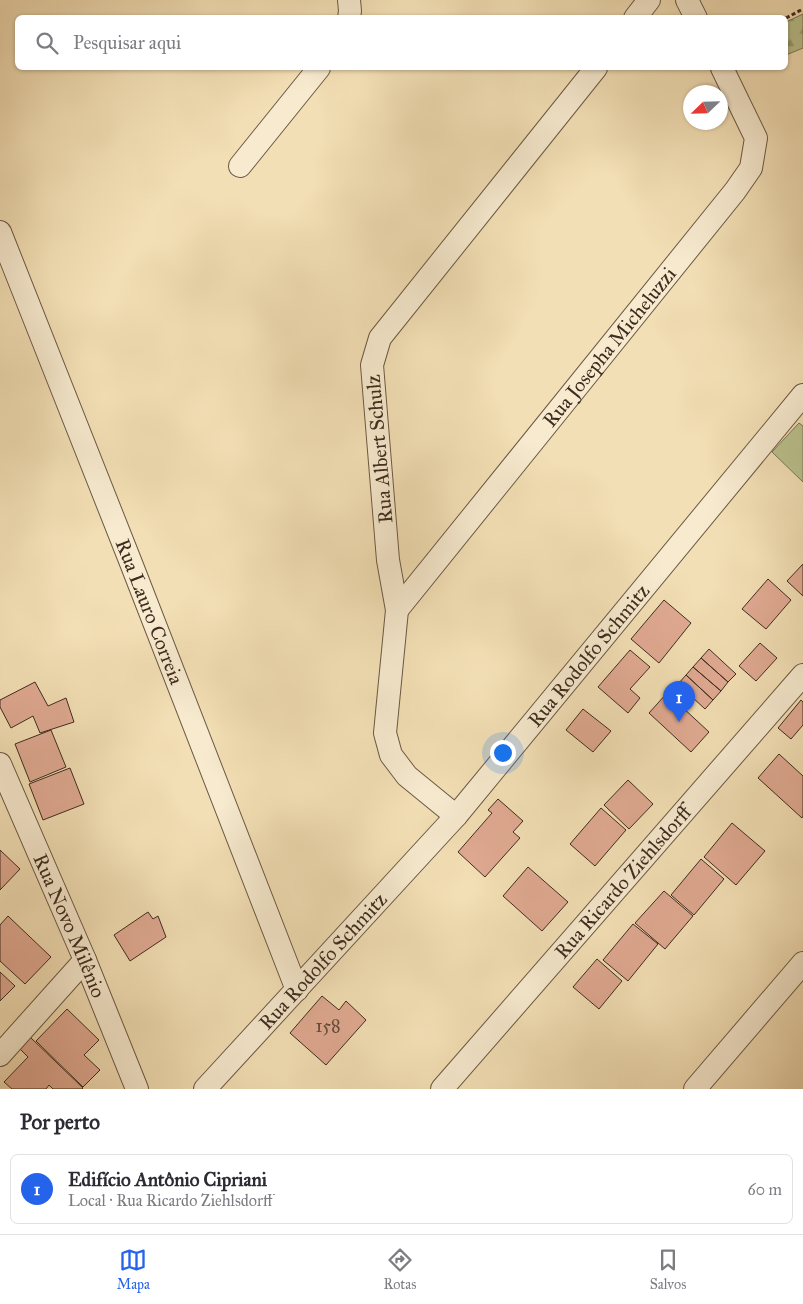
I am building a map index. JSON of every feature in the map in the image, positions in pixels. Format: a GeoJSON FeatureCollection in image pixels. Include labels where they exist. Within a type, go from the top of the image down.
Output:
{"type":"FeatureCollection","features":[{"type":"Feature","properties":{"kind":"street"},"geometry":{"type":"LineString","coordinates":[[349,0],[349,15]]}},
{"type":"Feature","properties":{"kind":"street"},"geometry":{"type":"LineString","coordinates":[[638,15],[650,0]]}},
{"type":"Feature","properties":{"kind":"street"},"geometry":{"type":"LineString","coordinates":[[687,0],[694,15]]}},
{"type":"Feature","properties":{"kind":"street"},"geometry":{"type":"LineString","coordinates":[[240,166],[317,70]]}},
{"type":"Feature","properties":{"kind":"street","name":"Rua Albert Schulz"},"geometry":{"type":"LineString","coordinates":[[456,816],[407,776],[391,755],[385,733],[397,610],[388,560],[372,365],[380,338],[594,70]]}},
{"type":"Feature","properties":{"kind":"street","name":"Rua Josepha Micheluzzi"},"geometry":{"type":"LineString","coordinates":[[397,610],[752,168],[756,138],[723,70]]}},
{"type":"Feature","properties":{"kind":"street","name":"Rua Lauro Correia"},"geometry":{"type":"LineString","coordinates":[[0,232],[297,990]]}},
{"type":"Feature","properties":{"kind":"street","name":"Rua Rodolfo Schmitz"},"geometry":{"type":"LineString","coordinates":[[205,1089],[456,816],[803,395]]}},
{"type":"Feature","properties":{"kind":"street","name":"Rua Ricardo Ziehlsdorff"},"geometry":{"type":"LineString","coordinates":[[442,1089],[803,675]]}},
{"type":"Feature","properties":{"kind":"street","name":"Rua Novo Milênio"},"geometry":{"type":"LineString","coordinates":[[0,764],[4,790],[85,960],[137,1089]]}},
{"type":"Feature","properties":{"kind":"street"},"geometry":{"type":"LineString","coordinates":[[0,1055],[85,960]]}},
{"type":"Feature","properties":{"kind":"street"},"geometry":{"type":"LineString","coordinates":[[695,1089],[803,963]]}},
{"type":"Feature","properties":{"kind":"path"},"geometry":{"type":"LineString","coordinates":[[788,17],[803,9]]}},
{"type":"Feature","properties":{"kind":"green space"},"geometry":{"type":"Polygon","coordinates":[[[803,14],[803,48],[788,54],[788,21],[803,14]]]}},
{"type":"Feature","properties":{"kind":"green space"},"geometry":{"type":"Polygon","coordinates":[[[799,423],[803,426],[803,482],[772,452],[799,423]]]}},
{"type":"Feature","properties":{"kind":"building"},"geometry":{"type":"Polygon","coordinates":[[[803,564],[803,596],[787,581],[803,564]]]}},
{"type":"Feature","properties":{"kind":"building"},"geometry":{"type":"Polygon","coordinates":[[[768,579],[791,600],[766,629],[742,609],[768,579]]]}},
{"type":"Feature","properties":{"kind":"building"},"geometry":{"type":"Polygon","coordinates":[[[664,600],[691,623],[659,663],[631,639],[664,600]]]}},
{"type":"Feature","properties":{"kind":"building"},"geometry":{"type":"Polygon","coordinates":[[[760,643],[777,658],[756,681],[739,666],[760,643]]]}},
{"type":"Feature","properties":{"kind":"building"},"geometry":{"type":"Polygon","coordinates":[[[709,649],[736,674],[728,682],[701,658],[709,649]]]}},
{"type":"Feature","properties":{"kind":"building"},"geometry":{"type":"Polygon","coordinates":[[[630,650],[650,667],[630,689],[640,698],[628,713],[598,687],[630,650]]]}},
{"type":"Feature","properties":{"kind":"building"},"geometry":{"type":"Polygon","coordinates":[[[701,658],[728,682],[721,691],[693,667],[701,658]]]}},
{"type":"Feature","properties":{"kind":"building"},"geometry":{"type":"Polygon","coordinates":[[[693,667],[721,691],[713,700],[686,675],[693,667]]]}},
{"type":"Feature","properties":{"kind":"building"},"geometry":{"type":"Polygon","coordinates":[[[686,675],[713,700],[705,709],[678,684],[686,675]]]}},
{"type":"Feature","properties":{"kind":"building"},"geometry":{"type":"Polygon","coordinates":[[[35,682],[48,706],[66,698],[74,722],[40,733],[33,716],[11,728],[0,707],[0,700],[35,682]]]}},
{"type":"Feature","properties":{"kind":"building"},"geometry":{"type":"Polygon","coordinates":[[[667,693],[709,732],[691,752],[649,713],[667,693]]]}},
{"type":"Feature","properties":{"kind":"building"},"geometry":{"type":"Polygon","coordinates":[[[801,700],[803,702],[803,725],[791,739],[778,728],[801,700]]]}},
{"type":"Feature","properties":{"kind":"building"},"geometry":{"type":"Polygon","coordinates":[[[583,709],[611,731],[593,752],[566,730],[583,709]]]}},
{"type":"Feature","properties":{"kind":"building"},"geometry":{"type":"Polygon","coordinates":[[[51,730],[66,767],[30,782],[15,744],[51,730]]]}},
{"type":"Feature","properties":{"kind":"building"},"geometry":{"type":"Polygon","coordinates":[[[779,754],[803,776],[802,818],[758,778],[779,754]]]}},
{"type":"Feature","properties":{"kind":"building"},"geometry":{"type":"Polygon","coordinates":[[[70,768],[84,804],[43,820],[29,784],[70,768]]]}},
{"type":"Feature","properties":{"kind":"building"},"geometry":{"type":"Polygon","coordinates":[[[628,780],[653,804],[629,829],[604,805],[628,780]]]}},
{"type":"Feature","properties":{"kind":"building"},"geometry":{"type":"Polygon","coordinates":[[[498,799],[523,821],[513,832],[520,838],[485,877],[458,852],[492,813],[488,810],[498,799]]]}},
{"type":"Feature","properties":{"kind":"building"},"geometry":{"type":"Polygon","coordinates":[[[601,808],[626,830],[595,866],[570,844],[601,808]]]}},
{"type":"Feature","properties":{"kind":"building"},"geometry":{"type":"Polygon","coordinates":[[[732,823],[765,851],[736,885],[704,857],[732,823]]]}},
{"type":"Feature","properties":{"kind":"building"},"geometry":{"type":"Polygon","coordinates":[[[0,850],[20,869],[0,890],[0,850]]]}},
{"type":"Feature","properties":{"kind":"building"},"geometry":{"type":"Polygon","coordinates":[[[701,859],[724,879],[694,915],[671,895],[701,859]]]}},
{"type":"Feature","properties":{"kind":"building"},"geometry":{"type":"Polygon","coordinates":[[[528,867],[568,902],[542,931],[503,896],[528,867]]]}},
{"type":"Feature","properties":{"kind":"building"},"geometry":{"type":"Polygon","coordinates":[[[664,891],[693,916],[665,949],[635,923],[664,891]]]}},
{"type":"Feature","properties":{"kind":"building"},"geometry":{"type":"Polygon","coordinates":[[[148,912],[153,919],[158,916],[166,937],[130,961],[114,935],[148,912]]]}},
{"type":"Feature","properties":{"kind":"building"},"geometry":{"type":"Polygon","coordinates":[[[8,916],[51,957],[25,984],[0,961],[0,925],[8,916]]]}},
{"type":"Feature","properties":{"kind":"building"},"geometry":{"type":"Polygon","coordinates":[[[633,924],[658,944],[628,981],[603,960],[633,924]]]}},
{"type":"Feature","properties":{"kind":"building"},"geometry":{"type":"Polygon","coordinates":[[[597,959],[622,981],[599,1009],[573,987],[597,959]]]}},
{"type":"Feature","properties":{"kind":"building"},"geometry":{"type":"Polygon","coordinates":[[[0,972],[15,986],[0,1001],[0,972]]]}},
{"type":"Feature","properties":{"kind":"building"},"geometry":{"type":"Polygon","coordinates":[[[322,996],[339,1010],[346,1001],[366,1020],[326,1065],[290,1033],[322,996]]]}},
{"type":"Feature","properties":{"kind":"building"},"geometry":{"type":"Polygon","coordinates":[[[67,1009],[99,1040],[84,1055],[100,1070],[83,1087],[36,1041],[67,1009]]]}},
{"type":"Feature","properties":{"kind":"building"},"geometry":{"type":"Polygon","coordinates":[[[30,1037],[83,1088],[53,1089],[49,1085],[46,1089],[12,1089],[4,1082],[28,1057],[19,1048],[30,1037]]]}},
{"type":"Feature","properties":{"kind":"place","name":"Edifício Antônio Cipriani"},"geometry":{"type":"Point","coordinates":[679,722]}}]}
